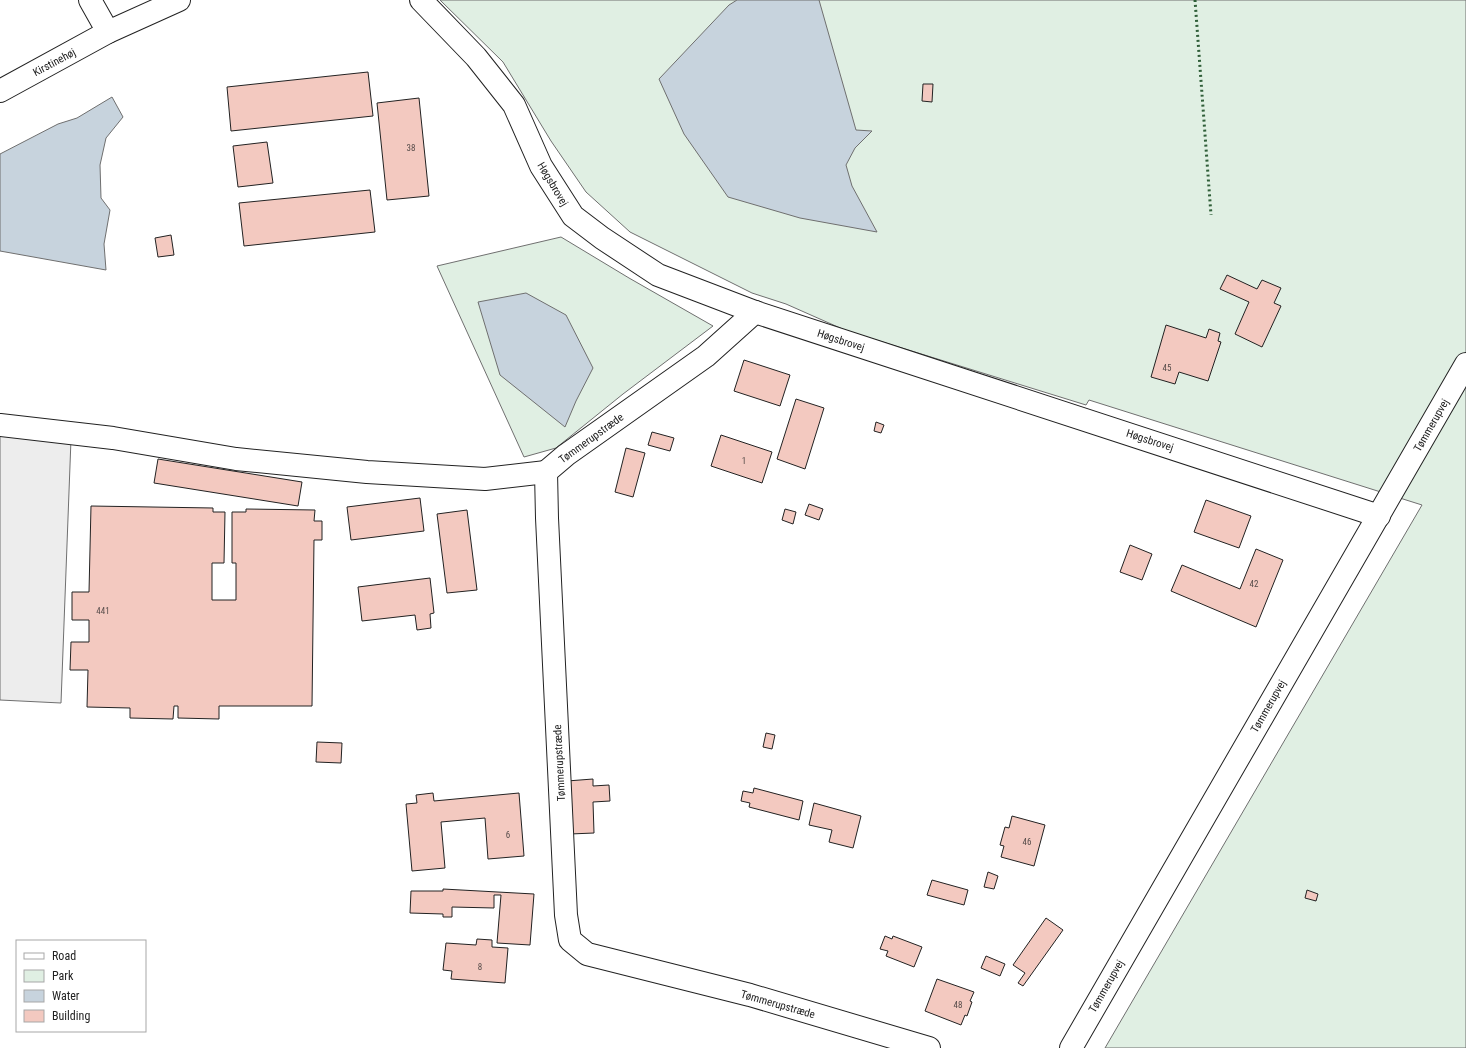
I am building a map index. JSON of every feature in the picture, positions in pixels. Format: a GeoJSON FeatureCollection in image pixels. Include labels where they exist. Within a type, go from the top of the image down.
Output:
{"type":"FeatureCollection","features":[{"type":"Feature","properties":{"kind":"street"},"geometry":{"type":"LineString","coordinates":[[90,0],[108,32]]}},
{"type":"Feature","properties":{"kind":"street","name":"Kirstinehøj"},"geometry":{"type":"LineString","coordinates":[[0,91],[108,32],[179,0]]}},
{"type":"Feature","properties":{"kind":"street","name":"Høgsbrovej"},"geometry":{"type":"LineString","coordinates":[[421,0],[476,57],[514,104],[541,166],[573,216],[602,238],[658,275],[755,312],[1378,516]]}},
{"type":"Feature","properties":{"kind":"street","name":"Tømmerupstræde"},"geometry":{"type":"LineString","coordinates":[[755,312],[706,356],[566,455],[546,472],[547,526],[566,915],[570,940],[587,954],[750,995],[929,1048]]}},
{"type":"Feature","properties":{"kind":"street","name":"Tømmerupvej"},"geometry":{"type":"LineString","coordinates":[[1071,1048],[1466,364]]}},
{"type":"Feature","properties":{"kind":"street"},"geometry":{"type":"LineString","coordinates":[[0,425],[113,438],[236,459],[367,472],[485,479],[546,472]]}},
{"type":"Feature","properties":{"kind":"green space"},"geometry":{"type":"Polygon","coordinates":[[[440,0],[1466,0],[1466,1048],[1105,1048],[1422,505],[1089,400],[1086,405],[847,331],[786,304],[752,293],[630,232],[586,192],[551,141],[503,62],[440,0]]]}},
{"type":"Feature","properties":{"kind":"green space"},"geometry":{"type":"Polygon","coordinates":[[[561,237],[713,326],[623,394],[556,448],[524,457],[437,266],[561,237]]]}},
{"type":"Feature","properties":{"kind":"shaded area"},"geometry":{"type":"Polygon","coordinates":[[[0,434],[71,439],[61,703],[0,700],[0,434]]]}},
{"type":"Feature","properties":{"kind":"water"},"geometry":{"type":"Polygon","coordinates":[[[737,0],[819,0],[856,130],[872,131],[855,148],[846,165],[852,186],[877,232],[800,218],[728,197],[684,134],[659,79],[729,5],[737,0]]]}},
{"type":"Feature","properties":{"kind":"water"},"geometry":{"type":"Polygon","coordinates":[[[112,97],[123,117],[106,138],[100,165],[101,198],[110,210],[104,244],[106,270],[0,251],[0,154],[58,124],[77,118],[112,97]]]}},
{"type":"Feature","properties":{"kind":"water"},"geometry":{"type":"Polygon","coordinates":[[[526,293],[566,315],[593,368],[576,401],[565,427],[500,375],[478,302],[526,293]]]}},
{"type":"Feature","properties":{"kind":"building"},"geometry":{"type":"Polygon","coordinates":[[[368,72],[373,116],[231,131],[227,87],[368,72]]]}},
{"type":"Feature","properties":{"kind":"building"},"geometry":{"type":"Polygon","coordinates":[[[923,84],[933,84],[932,102],[922,101],[923,84]]]}},
{"type":"Feature","properties":{"kind":"building"},"geometry":{"type":"Polygon","coordinates":[[[419,98],[429,196],[387,200],[377,103],[419,98]]]}},
{"type":"Feature","properties":{"kind":"building"},"geometry":{"type":"Polygon","coordinates":[[[267,142],[273,183],[238,187],[233,146],[267,142]]]}},
{"type":"Feature","properties":{"kind":"building"},"geometry":{"type":"Polygon","coordinates":[[[370,190],[375,232],[244,246],[239,203],[370,190]]]}},
{"type":"Feature","properties":{"kind":"building"},"geometry":{"type":"Polygon","coordinates":[[[171,235],[174,255],[158,257],[155,238],[171,235]]]}},
{"type":"Feature","properties":{"kind":"building"},"geometry":{"type":"Polygon","coordinates":[[[1227,275],[1257,289],[1262,280],[1281,288],[1274,303],[1281,306],[1262,347],[1235,334],[1249,302],[1220,289],[1227,275]]]}},
{"type":"Feature","properties":{"kind":"building"},"geometry":{"type":"Polygon","coordinates":[[[1166,325],[1206,338],[1209,329],[1220,333],[1218,341],[1221,342],[1208,381],[1179,372],[1175,384],[1151,377],[1166,325]]]}},
{"type":"Feature","properties":{"kind":"building"},"geometry":{"type":"Polygon","coordinates":[[[744,360],[790,375],[780,406],[734,391],[744,360]]]}},
{"type":"Feature","properties":{"kind":"building"},"geometry":{"type":"Polygon","coordinates":[[[796,399],[824,408],[805,469],[777,459],[796,399]]]}},
{"type":"Feature","properties":{"kind":"building"},"geometry":{"type":"Polygon","coordinates":[[[876,422],[884,425],[881,433],[874,431],[876,422]]]}},
{"type":"Feature","properties":{"kind":"building"},"geometry":{"type":"Polygon","coordinates":[[[652,432],[674,438],[670,451],[648,445],[652,432]]]}},
{"type":"Feature","properties":{"kind":"building"},"geometry":{"type":"Polygon","coordinates":[[[721,435],[772,452],[762,483],[711,466],[721,435]]]}},
{"type":"Feature","properties":{"kind":"building"},"geometry":{"type":"Polygon","coordinates":[[[626,448],[645,453],[633,497],[615,492],[626,448]]]}},
{"type":"Feature","properties":{"kind":"building"},"geometry":{"type":"Polygon","coordinates":[[[158,459],[302,482],[298,506],[154,483],[158,459]]]}},
{"type":"Feature","properties":{"kind":"building"},"geometry":{"type":"Polygon","coordinates":[[[420,498],[424,531],[351,540],[347,507],[420,498]]]}},
{"type":"Feature","properties":{"kind":"building"},"geometry":{"type":"Polygon","coordinates":[[[1206,500],[1251,516],[1239,548],[1194,532],[1206,500]]]}},
{"type":"Feature","properties":{"kind":"building"},"geometry":{"type":"Polygon","coordinates":[[[809,504],[823,509],[819,520],[805,515],[809,504]]]}},
{"type":"Feature","properties":{"kind":"building"},"geometry":{"type":"Polygon","coordinates":[[[91,506],[213,508],[213,512],[225,512],[224,563],[212,563],[212,600],[236,600],[236,563],[232,563],[232,512],[246,512],[246,509],[315,510],[314,521],[322,521],[322,540],[314,540],[312,706],[219,706],[219,719],[178,718],[178,706],[174,706],[173,719],[130,718],[130,708],[87,707],[88,670],[70,670],[71,642],[89,642],[89,620],[72,620],[72,592],[89,592],[91,506]]]}},
{"type":"Feature","properties":{"kind":"building"},"geometry":{"type":"Polygon","coordinates":[[[785,509],[796,512],[793,524],[782,520],[785,509]]]}},
{"type":"Feature","properties":{"kind":"building"},"geometry":{"type":"Polygon","coordinates":[[[467,510],[477,590],[447,593],[437,514],[467,510]]]}},
{"type":"Feature","properties":{"kind":"building"},"geometry":{"type":"Polygon","coordinates":[[[1130,545],[1152,554],[1142,580],[1120,572],[1130,545]]]}},
{"type":"Feature","properties":{"kind":"building"},"geometry":{"type":"Polygon","coordinates":[[[1256,549],[1283,560],[1256,627],[1171,591],[1182,565],[1240,589],[1256,549]]]}},
{"type":"Feature","properties":{"kind":"building"},"geometry":{"type":"Polygon","coordinates":[[[430,578],[434,613],[430,614],[431,628],[417,630],[415,615],[362,621],[358,587],[430,578]]]}},
{"type":"Feature","properties":{"kind":"building"},"geometry":{"type":"Polygon","coordinates":[[[766,733],[775,735],[772,749],[763,747],[766,733]]]}},
{"type":"Feature","properties":{"kind":"building"},"geometry":{"type":"Polygon","coordinates":[[[317,742],[342,743],[341,763],[316,762],[317,742]]]}},
{"type":"Feature","properties":{"kind":"building"},"geometry":{"type":"Polygon","coordinates":[[[593,779],[593,786],[609,785],[610,801],[593,802],[594,833],[570,834],[567,781],[593,779]]]}},
{"type":"Feature","properties":{"kind":"building"},"geometry":{"type":"Polygon","coordinates":[[[754,788],[803,801],[799,820],[749,807],[750,803],[741,801],[743,791],[753,793],[754,788]]]}},
{"type":"Feature","properties":{"kind":"building"},"geometry":{"type":"Polygon","coordinates":[[[433,793],[434,801],[519,793],[524,856],[488,859],[485,818],[441,822],[445,868],[412,871],[406,804],[417,803],[416,795],[433,793]]]}},
{"type":"Feature","properties":{"kind":"building"},"geometry":{"type":"Polygon","coordinates":[[[814,803],[861,816],[853,848],[829,842],[832,830],[809,825],[814,803]]]}},
{"type":"Feature","properties":{"kind":"building"},"geometry":{"type":"Polygon","coordinates":[[[1012,816],[1045,825],[1034,866],[1001,857],[1004,846],[1000,845],[1005,827],[1009,828],[1012,816]]]}},
{"type":"Feature","properties":{"kind":"building"},"geometry":{"type":"Polygon","coordinates":[[[988,872],[998,876],[994,889],[984,887],[988,872]]]}},
{"type":"Feature","properties":{"kind":"building"},"geometry":{"type":"Polygon","coordinates":[[[932,880],[968,890],[964,905],[927,895],[932,880]]]}},
{"type":"Feature","properties":{"kind":"building"},"geometry":{"type":"Polygon","coordinates":[[[443,889],[534,894],[530,945],[497,943],[501,895],[494,895],[494,908],[452,907],[452,917],[443,917],[443,914],[410,913],[411,891],[443,891],[443,889]]]}},
{"type":"Feature","properties":{"kind":"building"},"geometry":{"type":"Polygon","coordinates":[[[1307,890],[1318,894],[1316,901],[1305,898],[1307,890]]]}},
{"type":"Feature","properties":{"kind":"building"},"geometry":{"type":"Polygon","coordinates":[[[1046,918],[1063,930],[1023,986],[1018,983],[1025,973],[1013,965],[1046,918]]]}},
{"type":"Feature","properties":{"kind":"building"},"geometry":{"type":"Polygon","coordinates":[[[885,936],[892,939],[893,936],[922,947],[914,967],[886,956],[888,951],[880,949],[885,936]]]}},
{"type":"Feature","properties":{"kind":"building"},"geometry":{"type":"Polygon","coordinates":[[[477,939],[492,940],[492,947],[508,948],[505,983],[451,979],[452,971],[443,970],[446,943],[476,945],[477,939]]]}},
{"type":"Feature","properties":{"kind":"building"},"geometry":{"type":"Polygon","coordinates":[[[986,956],[1005,964],[1000,976],[981,968],[986,956]]]}},
{"type":"Feature","properties":{"kind":"building"},"geometry":{"type":"Polygon","coordinates":[[[937,979],[974,992],[970,1001],[972,1002],[967,1016],[965,1015],[961,1025],[925,1011],[937,979]]]}},
{"type":"Feature","properties":{"kind":"hedge"},"geometry":{"type":"LineString","coordinates":[[1195,0],[1211,215]]}}]}
